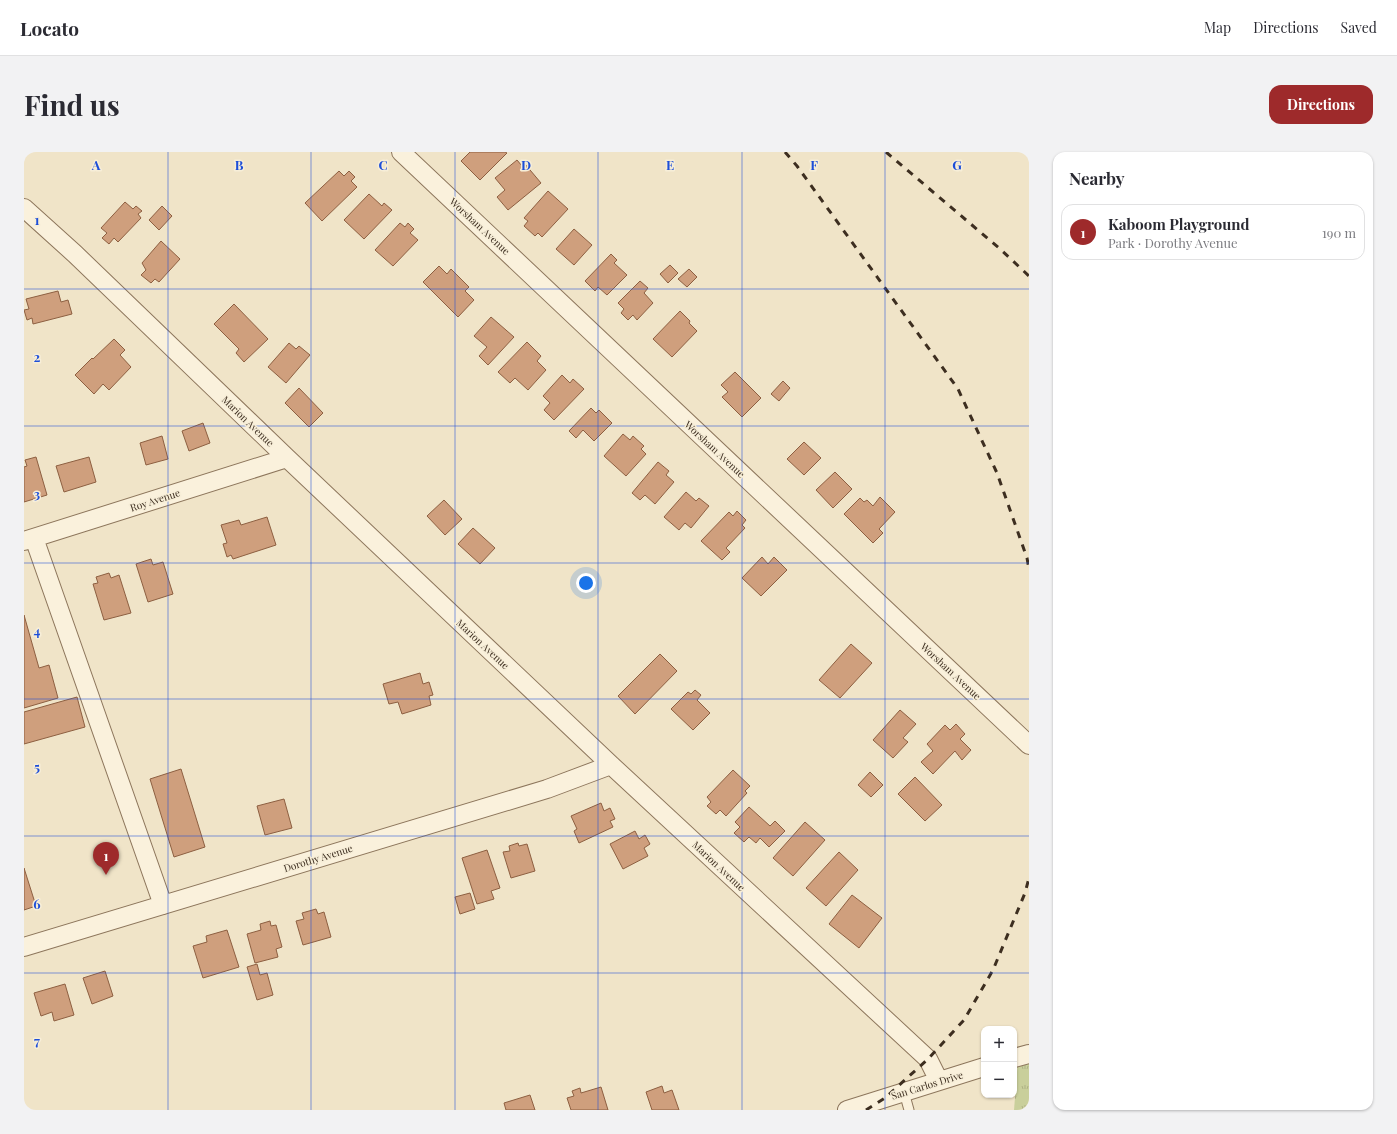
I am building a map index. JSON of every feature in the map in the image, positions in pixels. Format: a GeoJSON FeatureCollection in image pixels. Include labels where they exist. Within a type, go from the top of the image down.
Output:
{"type":"FeatureCollection","features":[{"type":"Feature","properties":{"kind":"street","name":"Worsham Avenue"},"geometry":{"type":"LineString","coordinates":[[401,152],[1029,745]]}},
{"type":"Feature","properties":{"kind":"street","name":"Marion Avenue"},"geometry":{"type":"LineString","coordinates":[[24,208],[75,254],[286,458],[611,765],[928,1059],[939,1081]]}},
{"type":"Feature","properties":{"kind":"street","name":"Roy Avenue"},"geometry":{"type":"LineString","coordinates":[[29,540],[286,458]]}},
{"type":"Feature","properties":{"kind":"street"},"geometry":{"type":"LineString","coordinates":[[29,540],[163,905]]}},
{"type":"Feature","properties":{"kind":"street","name":"Dorothy Avenue"},"geometry":{"type":"LineString","coordinates":[[24,947],[547,789],[611,765]]}},
{"type":"Feature","properties":{"kind":"street"},"geometry":{"type":"LineString","coordinates":[[1017,1057],[1029,1054]]}},
{"type":"Feature","properties":{"kind":"street","name":"San Carlos Drive"},"geometry":{"type":"LineString","coordinates":[[847,1110],[981,1069]]}},
{"type":"Feature","properties":{"kind":"lane"},"geometry":{"type":"LineString","coordinates":[[904,1092],[909,1110]]}},
{"type":"Feature","properties":{"kind":"green space"},"geometry":{"type":"Polygon","coordinates":[[[1029,1056],[1029,1110],[1014,1110],[1015,1098],[1017,1098],[1018,1059],[1029,1056]]]}},
{"type":"Feature","properties":{"kind":"building"},"geometry":{"type":"Polygon","coordinates":[[[470,152],[507,153],[480,180],[461,161],[470,152]]]}},
{"type":"Feature","properties":{"kind":"building"},"geometry":{"type":"Polygon","coordinates":[[[517,160],[522,166],[525,164],[541,183],[508,210],[497,197],[505,190],[495,178],[517,160]]]}},
{"type":"Feature","properties":{"kind":"building"},"geometry":{"type":"Polygon","coordinates":[[[339,171],[344,176],[349,171],[355,177],[351,181],[357,187],[322,221],[305,203],[339,171]]]}},
{"type":"Feature","properties":{"kind":"building"},"geometry":{"type":"Polygon","coordinates":[[[548,191],[568,209],[542,237],[538,233],[535,236],[524,226],[528,221],[524,218],[548,191]]]}},
{"type":"Feature","properties":{"kind":"building"},"geometry":{"type":"Polygon","coordinates":[[[369,194],[382,206],[384,203],[392,210],[364,239],[344,220],[369,194]]]}},
{"type":"Feature","properties":{"kind":"building"},"geometry":{"type":"Polygon","coordinates":[[[125,202],[133,209],[136,206],[142,211],[138,214],[141,218],[118,242],[114,238],[109,244],[102,238],[107,233],[101,228],[125,202]]]}},
{"type":"Feature","properties":{"kind":"building"},"geometry":{"type":"Polygon","coordinates":[[[162,206],[172,216],[159,230],[149,220],[162,206]]]}},
{"type":"Feature","properties":{"kind":"building"},"geometry":{"type":"Polygon","coordinates":[[[400,223],[405,227],[408,223],[414,229],[410,233],[418,240],[393,266],[375,250],[400,223]]]}},
{"type":"Feature","properties":{"kind":"building"},"geometry":{"type":"Polygon","coordinates":[[[574,229],[592,245],[574,265],[556,249],[574,229]]]}},
{"type":"Feature","properties":{"kind":"building"},"geometry":{"type":"Polygon","coordinates":[[[161,241],[180,259],[159,282],[155,279],[151,283],[141,275],[146,270],[142,263],[161,241]]]}},
{"type":"Feature","properties":{"kind":"building"},"geometry":{"type":"Polygon","coordinates":[[[611,254],[617,260],[614,263],[627,275],[607,295],[598,287],[595,291],[585,281],[611,254]]]}},
{"type":"Feature","properties":{"kind":"building"},"geometry":{"type":"Polygon","coordinates":[[[670,265],[678,273],[668,283],[660,274],[670,265]]]}},
{"type":"Feature","properties":{"kind":"building"},"geometry":{"type":"Polygon","coordinates":[[[439,266],[447,274],[451,269],[469,287],[465,291],[474,300],[458,317],[423,282],[439,266]]]}},
{"type":"Feature","properties":{"kind":"building"},"geometry":{"type":"Polygon","coordinates":[[[689,269],[697,277],[687,287],[678,279],[689,269]]]}},
{"type":"Feature","properties":{"kind":"building"},"geometry":{"type":"Polygon","coordinates":[[[640,281],[648,288],[644,293],[653,303],[637,320],[633,315],[628,320],[621,313],[624,309],[618,303],[640,281]]]}},
{"type":"Feature","properties":{"kind":"building"},"geometry":{"type":"Polygon","coordinates":[[[58,291],[61,302],[68,300],[72,314],[33,324],[32,318],[27,320],[24,310],[29,309],[26,299],[58,291]]]}},
{"type":"Feature","properties":{"kind":"building"},"geometry":{"type":"Polygon","coordinates":[[[234,304],[268,339],[244,362],[236,353],[239,349],[214,324],[234,304]]]}},
{"type":"Feature","properties":{"kind":"building"},"geometry":{"type":"Polygon","coordinates":[[[680,311],[697,331],[672,357],[653,339],[680,311]]]}},
{"type":"Feature","properties":{"kind":"building"},"geometry":{"type":"Polygon","coordinates":[[[491,317],[514,337],[488,365],[479,356],[487,347],[474,336],[491,317]]]}},
{"type":"Feature","properties":{"kind":"building"},"geometry":{"type":"Polygon","coordinates":[[[114,339],[125,350],[120,355],[131,367],[109,390],[103,384],[94,394],[75,375],[114,339]]]}},
{"type":"Feature","properties":{"kind":"building"},"geometry":{"type":"Polygon","coordinates":[[[527,342],[541,356],[537,361],[546,370],[528,390],[515,378],[510,383],[498,372],[527,342]]]}},
{"type":"Feature","properties":{"kind":"building"},"geometry":{"type":"Polygon","coordinates":[[[289,343],[296,349],[299,346],[310,355],[286,383],[268,367],[289,343]]]}},
{"type":"Feature","properties":{"kind":"building"},"geometry":{"type":"Polygon","coordinates":[[[735,372],[761,398],[742,417],[722,397],[728,392],[721,385],[735,372]]]}},
{"type":"Feature","properties":{"kind":"building"},"geometry":{"type":"Polygon","coordinates":[[[562,375],[570,383],[573,379],[584,389],[554,420],[544,410],[550,403],[543,396],[562,375]]]}},
{"type":"Feature","properties":{"kind":"building"},"geometry":{"type":"Polygon","coordinates":[[[783,381],[790,388],[779,401],[771,394],[783,381]]]}},
{"type":"Feature","properties":{"kind":"building"},"geometry":{"type":"Polygon","coordinates":[[[299,388],[323,413],[309,427],[285,403],[299,388]]]}},
{"type":"Feature","properties":{"kind":"building"},"geometry":{"type":"Polygon","coordinates":[[[591,408],[596,413],[599,410],[612,423],[594,441],[583,430],[576,438],[569,431],[591,408]]]}},
{"type":"Feature","properties":{"kind":"building"},"geometry":{"type":"Polygon","coordinates":[[[203,423],[210,443],[189,451],[182,431],[203,423]]]}},
{"type":"Feature","properties":{"kind":"building"},"geometry":{"type":"Polygon","coordinates":[[[623,434],[630,440],[633,436],[644,446],[641,449],[646,454],[626,476],[604,456],[623,434]]]}},
{"type":"Feature","properties":{"kind":"building"},"geometry":{"type":"Polygon","coordinates":[[[162,436],[168,459],[146,465],[140,443],[162,436]]]}},
{"type":"Feature","properties":{"kind":"building"},"geometry":{"type":"Polygon","coordinates":[[[804,442],[821,458],[804,475],[787,459],[804,442]]]}},
{"type":"Feature","properties":{"kind":"building"},"geometry":{"type":"Polygon","coordinates":[[[36,457],[47,495],[24,502],[24,467],[27,466],[25,460],[36,457]]]}},
{"type":"Feature","properties":{"kind":"building"},"geometry":{"type":"Polygon","coordinates":[[[89,457],[96,482],[64,492],[56,466],[89,457]]]}},
{"type":"Feature","properties":{"kind":"building"},"geometry":{"type":"Polygon","coordinates":[[[658,462],[669,471],[666,475],[674,482],[655,504],[645,495],[640,500],[632,493],[658,462]]]}},
{"type":"Feature","properties":{"kind":"building"},"geometry":{"type":"Polygon","coordinates":[[[835,472],[852,489],[833,508],[816,490],[835,472]]]}},
{"type":"Feature","properties":{"kind":"building"},"geometry":{"type":"Polygon","coordinates":[[[686,492],[696,501],[699,498],[709,506],[691,528],[685,523],[679,530],[664,517],[686,492]]]}},
{"type":"Feature","properties":{"kind":"building"},"geometry":{"type":"Polygon","coordinates":[[[880,497],[895,512],[879,529],[883,533],[873,543],[844,514],[860,498],[864,502],[867,500],[873,506],[880,497]]]}},
{"type":"Feature","properties":{"kind":"building"},"geometry":{"type":"Polygon","coordinates":[[[444,500],[462,519],[445,535],[427,516],[444,500]]]}},
{"type":"Feature","properties":{"kind":"building"},"geometry":{"type":"Polygon","coordinates":[[[737,511],[746,520],[742,525],[745,528],[726,548],[730,552],[722,560],[701,541],[729,512],[733,516],[737,511]]]}},
{"type":"Feature","properties":{"kind":"building"},"geometry":{"type":"Polygon","coordinates":[[[267,517],[276,545],[233,559],[231,555],[227,557],[223,544],[227,543],[221,525],[239,520],[241,525],[267,517]]]}},
{"type":"Feature","properties":{"kind":"building"},"geometry":{"type":"Polygon","coordinates":[[[473,528],[495,548],[480,564],[458,544],[473,528]]]}},
{"type":"Feature","properties":{"kind":"building"},"geometry":{"type":"Polygon","coordinates":[[[762,557],[768,564],[774,557],[787,570],[761,596],[742,578],[762,557]]]}},
{"type":"Feature","properties":{"kind":"building"},"geometry":{"type":"Polygon","coordinates":[[[151,559],[153,565],[163,562],[173,594],[148,602],[136,564],[151,559]]]}},
{"type":"Feature","properties":{"kind":"building"},"geometry":{"type":"Polygon","coordinates":[[[109,573],[111,578],[119,575],[131,613],[104,620],[93,584],[98,583],[96,577],[109,573]]]}},
{"type":"Feature","properties":{"kind":"building"},"geometry":{"type":"Polygon","coordinates":[[[24,615],[39,668],[49,665],[58,698],[24,708],[24,615]]]}},
{"type":"Feature","properties":{"kind":"building"},"geometry":{"type":"Polygon","coordinates":[[[851,644],[872,663],[840,698],[819,680],[851,644]]]}},
{"type":"Feature","properties":{"kind":"building"},"geometry":{"type":"Polygon","coordinates":[[[660,654],[677,671],[635,714],[618,696],[660,654]]]}},
{"type":"Feature","properties":{"kind":"building"},"geometry":{"type":"Polygon","coordinates":[[[420,673],[423,684],[429,682],[433,695],[429,696],[431,705],[402,714],[398,702],[389,704],[383,684],[420,673]]]}},
{"type":"Feature","properties":{"kind":"building"},"geometry":{"type":"Polygon","coordinates":[[[695,690],[701,695],[697,700],[710,713],[693,730],[671,709],[688,692],[691,694],[695,690]]]}},
{"type":"Feature","properties":{"kind":"building"},"geometry":{"type":"Polygon","coordinates":[[[77,697],[85,727],[24,744],[24,712],[77,697]]]}},
{"type":"Feature","properties":{"kind":"building"},"geometry":{"type":"Polygon","coordinates":[[[900,710],[916,724],[903,738],[908,742],[893,758],[873,740],[900,710]]]}},
{"type":"Feature","properties":{"kind":"building"},"geometry":{"type":"Polygon","coordinates":[[[956,724],[965,734],[960,739],[971,750],[962,760],[955,751],[933,774],[921,762],[933,751],[927,744],[945,725],[950,730],[956,724]]]}},
{"type":"Feature","properties":{"kind":"building"},"geometry":{"type":"Polygon","coordinates":[[[181,769],[205,847],[174,857],[150,779],[181,769]]]}},
{"type":"Feature","properties":{"kind":"building"},"geometry":{"type":"Polygon","coordinates":[[[733,770],[750,786],[745,791],[747,793],[726,816],[720,810],[716,814],[707,806],[711,802],[707,797],[733,770]]]}},
{"type":"Feature","properties":{"kind":"building"},"geometry":{"type":"Polygon","coordinates":[[[870,772],[883,785],[871,797],[858,785],[870,772]]]}},
{"type":"Feature","properties":{"kind":"building"},"geometry":{"type":"Polygon","coordinates":[[[915,777],[942,805],[925,821],[898,794],[915,777]]]}},
{"type":"Feature","properties":{"kind":"building"},"geometry":{"type":"Polygon","coordinates":[[[284,799],[292,828],[265,835],[257,806],[284,799]]]}},
{"type":"Feature","properties":{"kind":"building"},"geometry":{"type":"Polygon","coordinates":[[[601,803],[604,811],[610,808],[615,819],[610,821],[613,827],[579,843],[574,831],[577,829],[571,816],[601,803]]]}},
{"type":"Feature","properties":{"kind":"building"},"geometry":{"type":"Polygon","coordinates":[[[749,807],[770,826],[775,821],[785,831],[769,847],[760,838],[756,843],[749,837],[744,842],[734,833],[740,827],[735,822],[749,807]]]}},
{"type":"Feature","properties":{"kind":"building"},"geometry":{"type":"Polygon","coordinates":[[[805,822],[825,840],[793,876],[773,858],[805,822]]]}},
{"type":"Feature","properties":{"kind":"building"},"geometry":{"type":"Polygon","coordinates":[[[635,831],[639,839],[645,835],[650,844],[644,848],[648,856],[623,869],[610,844],[635,831]]]}},
{"type":"Feature","properties":{"kind":"building"},"geometry":{"type":"Polygon","coordinates":[[[518,843],[519,846],[527,844],[535,871],[511,878],[503,852],[510,851],[509,846],[518,843]]]}},
{"type":"Feature","properties":{"kind":"building"},"geometry":{"type":"Polygon","coordinates":[[[487,850],[500,888],[491,891],[494,899],[477,904],[462,858],[487,850]]]}},
{"type":"Feature","properties":{"kind":"building"},"geometry":{"type":"Polygon","coordinates":[[[839,852],[858,870],[826,906],[806,888],[839,852]]]}},
{"type":"Feature","properties":{"kind":"building"},"geometry":{"type":"Polygon","coordinates":[[[24,868],[36,906],[24,910],[24,868]]]}},
{"type":"Feature","properties":{"kind":"building"},"geometry":{"type":"Polygon","coordinates":[[[470,893],[475,909],[460,914],[455,897],[470,893]]]}},
{"type":"Feature","properties":{"kind":"building"},"geometry":{"type":"Polygon","coordinates":[[[852,895],[882,918],[859,948],[829,924],[852,895]]]}},
{"type":"Feature","properties":{"kind":"building"},"geometry":{"type":"Polygon","coordinates":[[[316,909],[318,914],[324,912],[331,937],[303,945],[296,921],[304,919],[302,913],[316,909]]]}},
{"type":"Feature","properties":{"kind":"building"},"geometry":{"type":"Polygon","coordinates":[[[270,921],[271,926],[276,925],[282,947],[276,949],[278,957],[255,963],[247,934],[261,930],[260,924],[270,921]]]}},
{"type":"Feature","properties":{"kind":"building"},"geometry":{"type":"Polygon","coordinates":[[[227,930],[239,967],[203,978],[193,946],[207,942],[206,936],[227,930]]]}},
{"type":"Feature","properties":{"kind":"building"},"geometry":{"type":"Polygon","coordinates":[[[257,964],[260,975],[267,973],[273,995],[257,1000],[247,967],[257,964]]]}},
{"type":"Feature","properties":{"kind":"building"},"geometry":{"type":"Polygon","coordinates":[[[105,971],[113,996],[92,1004],[83,978],[105,971]]]}},
{"type":"Feature","properties":{"kind":"building"},"geometry":{"type":"Polygon","coordinates":[[[65,984],[74,1015],[54,1021],[52,1012],[41,1016],[34,993],[65,984]]]}},
{"type":"Feature","properties":{"kind":"building"},"geometry":{"type":"Polygon","coordinates":[[[662,1086],[664,1093],[672,1090],[679,1110],[652,1110],[646,1092],[662,1086]]]}},
{"type":"Feature","properties":{"kind":"building"},"geometry":{"type":"Polygon","coordinates":[[[601,1087],[608,1110],[571,1110],[567,1098],[574,1096],[572,1091],[580,1088],[581,1093],[601,1087]]]}},
{"type":"Feature","properties":{"kind":"building"},"geometry":{"type":"Polygon","coordinates":[[[530,1095],[535,1110],[506,1110],[504,1103],[530,1095]]]}},
{"type":"Feature","properties":{"kind":"railway"},"geometry":{"type":"LineString","coordinates":[[785,152],[797,166],[958,389],[997,473],[1027,558],[1029,569]]}},
{"type":"Feature","properties":{"kind":"railway"},"geometry":{"type":"LineString","coordinates":[[886,152],[999,248],[1029,276]]}},
{"type":"Feature","properties":{"kind":"railway"},"geometry":{"type":"LineString","coordinates":[[866,1110],[885,1098],[928,1059],[964,1020],[993,970],[1025,893],[1029,878]]}},
{"type":"Feature","properties":{"kind":"place","name":"Kaboom Playground"},"geometry":{"type":"Point","coordinates":[106,875]}}]}
